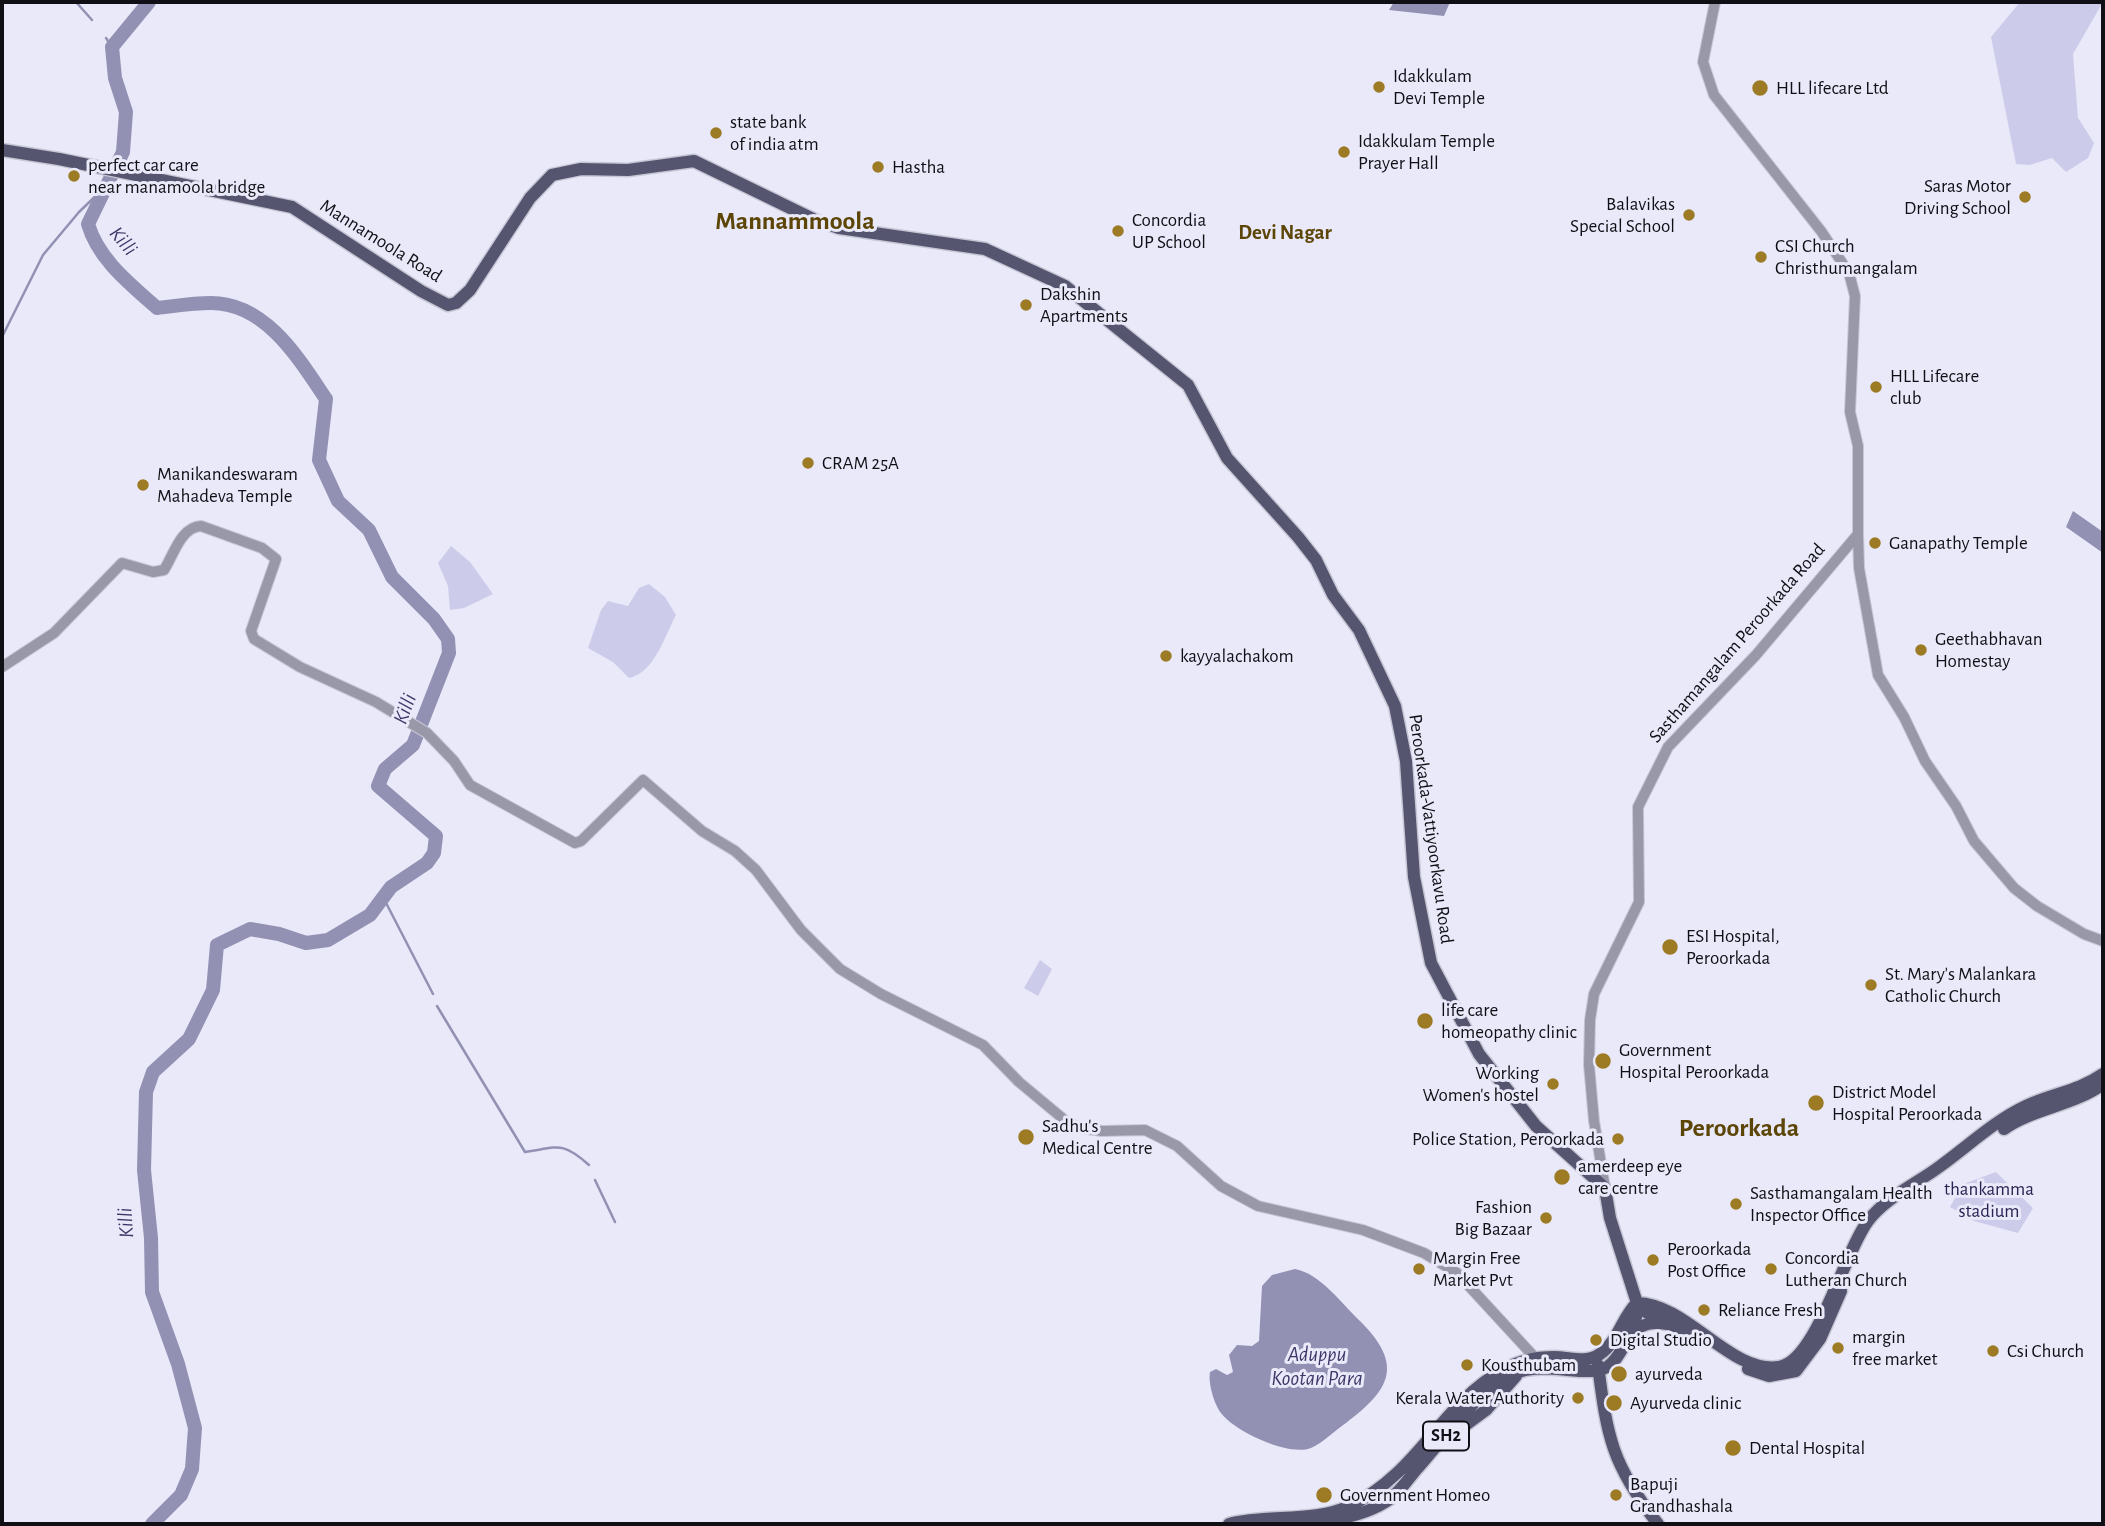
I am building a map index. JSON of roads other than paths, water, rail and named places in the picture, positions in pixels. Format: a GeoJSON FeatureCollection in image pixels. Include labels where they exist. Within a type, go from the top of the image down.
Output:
{"type":"FeatureCollection","features":[{"type":"Feature","properties":{"kind":"main road","name":"Mannamoola Road"},"geometry":{"type":"LineString","coordinates":[[2,150],[292,207],[421,291],[448,305],[456,303],[470,290],[536,190],[552,175],[581,169],[628,170],[694,161],[781,206],[839,228],[985,249]]}},
{"type":"Feature","properties":{"kind":"main road","name":"Peroorkada-Vattiyoorkavu Road"},"geometry":{"type":"LineString","coordinates":[[985,249],[1065,286],[1188,385],[1227,458],[1316,560],[1333,595],[1359,630],[1395,706],[1406,761],[1411,847],[1423,932],[1438,982],[1479,1055],[1508,1092],[1536,1126],[1605,1188]]}},
{"type":"Feature","properties":{"kind":"main road"},"geometry":{"type":"LineString","coordinates":[[1831,1304],[1856,1239],[1878,1209],[2013,1112],[2081,1089],[2103,1074]]}},
{"type":"Feature","properties":{"kind":"main road"},"geometry":{"type":"LineString","coordinates":[[1637,1303],[1669,1324],[1724,1351],[1760,1365],[1777,1367],[1790,1364],[1812,1337],[1862,1245],[1882,1217],[2023,1116],[2089,1094],[2103,1084]]}},
{"type":"Feature","properties":{"kind":"main road","name":"Sasthamangalam Peroorkada Road"},"geometry":{"type":"LineString","coordinates":[[1605,1188],[1613,1230],[1637,1303]]}},
{"type":"Feature","properties":{"kind":"main road"},"geometry":{"type":"LineString","coordinates":[[1440,1435],[1480,1385],[1502,1370],[1540,1363],[1553,1357],[1586,1360],[1597,1356],[1607,1349],[1628,1312],[1637,1303],[1649,1303],[1672,1313],[1724,1351]]}},
{"type":"Feature","properties":{"kind":"main road"},"geometry":{"type":"LineString","coordinates":[[1599,1370],[1611,1364],[1626,1339],[1636,1317],[1637,1303]]}},
{"type":"Feature","properties":{"kind":"main road"},"geometry":{"type":"LineString","coordinates":[[1626,1339],[1649,1324],[1669,1324]]}},
{"type":"Feature","properties":{"kind":"main road"},"geometry":{"type":"LineString","coordinates":[[1597,1356],[1605,1423],[1620,1470],[1658,1524]]}},
{"type":"Feature","properties":{"kind":"main road","name":"SH2"},"geometry":{"type":"LineString","coordinates":[[1298,1521],[1325,1522],[1356,1508],[1390,1499],[1440,1435],[1482,1395],[1506,1378],[1540,1363],[1599,1370]]}},
{"type":"Feature","properties":{"kind":"main road"},"geometry":{"type":"LineString","coordinates":[[1229,1524],[1298,1521]]}},
{"type":"Feature","properties":{"kind":"street"},"geometry":{"type":"LineString","coordinates":[[1715,2],[1703,62],[1714,95],[1821,231],[1849,273],[1855,296],[1850,412],[1858,446],[1859,568],[1878,676],[1904,717],[1925,761],[1956,806],[1974,841],[2014,888],[2037,906],[2084,934],[2103,941]]}},
{"type":"Feature","properties":{"kind":"street"},"geometry":{"type":"LineString","coordinates":[[2,667],[54,633],[121,563],[153,572],[164,570],[185,532],[192,527],[201,526],[262,548],[276,559],[251,631],[254,639],[300,667],[376,702],[427,733],[454,761],[470,785],[575,843],[581,841],[643,780],[702,831],[735,850],[756,870],[801,930],[840,970],[881,994],[983,1045],[1019,1082],[1067,1122],[1080,1128],[1102,1131],[1145,1130],[1177,1146],[1222,1186],[1258,1206],[1363,1230],[1424,1253],[1457,1273],[1540,1363]]}},
{"type":"Feature","properties":{"kind":"street","name":"Sasthamangalam Peroorkada Road"},"geometry":{"type":"LineString","coordinates":[[1605,1188],[1592,1098],[1590,1020],[1594,995],[1639,902],[1638,807],[1668,747],[1756,655],[1858,534]]}},
{"type":"Feature","properties":{"kind":"water"},"geometry":{"type":"Polygon","coordinates":[[[1394,2],[1450,2],[1444,16],[1389,10],[1394,2]]]}},
{"type":"Feature","properties":{"kind":"water"},"geometry":{"type":"Polygon","coordinates":[[[2073,511],[2103,532],[2103,553],[2066,527],[2073,511]]]}},
{"type":"Feature","properties":{"kind":"water","name":"Aduppu Kootan Para"},"geometry":{"type":"Polygon","coordinates":[[[1295,1269],[1322,1283],[1338,1298],[1374,1337],[1387,1364],[1382,1387],[1361,1411],[1320,1443],[1301,1450],[1263,1441],[1228,1420],[1216,1404],[1210,1377],[1210,1372],[1216,1369],[1227,1375],[1233,1372],[1229,1355],[1237,1345],[1252,1346],[1259,1341],[1262,1286],[1272,1275],[1295,1269]]]}},
{"type":"Feature","properties":{"kind":"waterway"},"geometry":{"type":"LineString","coordinates":[[76,2],[92,20]]}},
{"type":"Feature","properties":{"kind":"waterway","name":"Killi"},"geometry":{"type":"LineString","coordinates":[[149,2],[112,47],[115,78],[126,112],[123,152],[88,224],[93,237],[116,270],[157,308],[204,303],[231,305],[264,323],[292,351],[326,399],[319,460],[338,501],[369,530],[392,577],[434,619],[448,639],[449,653],[413,745],[385,769],[378,786],[436,836],[434,853],[427,863],[391,887],[370,915],[328,940],[306,943],[279,934],[250,929],[217,945],[213,990],[189,1039],[153,1072],[146,1092],[144,1170],[151,1238],[152,1292],[178,1364],[195,1428],[192,1469],[181,1495],[152,1524]]}},
{"type":"Feature","properties":{"kind":"waterway"},"geometry":{"type":"LineString","coordinates":[[106,38],[112,47]]}},
{"type":"Feature","properties":{"kind":"waterway"},"geometry":{"type":"LineString","coordinates":[[2,337],[43,255],[79,212],[105,187]]}},
{"type":"Feature","properties":{"kind":"waterway"},"geometry":{"type":"LineString","coordinates":[[383,897],[433,994]]}},
{"type":"Feature","properties":{"kind":"waterway"},"geometry":{"type":"LineString","coordinates":[[437,1006],[525,1152],[566,1149],[589,1165]]}},
{"type":"Feature","properties":{"kind":"waterway"},"geometry":{"type":"LineString","coordinates":[[595,1180],[615,1222]]}},
{"type":"Feature","properties":{"kind":"place","name":"Idakkulam Devi Temple"},"geometry":{"type":"Point","coordinates":[1379,87]}},
{"type":"Feature","properties":{"kind":"place","name":"HLL lifecare Ltd"},"geometry":{"type":"Point","coordinates":[1760,88]}},
{"type":"Feature","properties":{"kind":"place","name":"state bank of india atm"},"geometry":{"type":"Point","coordinates":[716,133]}},
{"type":"Feature","properties":{"kind":"place","name":"Idakkulam Temple Prayer Hall"},"geometry":{"type":"Point","coordinates":[1344,152]}},
{"type":"Feature","properties":{"kind":"place","name":"Hastha"},"geometry":{"type":"Point","coordinates":[878,167]}},
{"type":"Feature","properties":{"kind":"place","name":"perfect car care near manamoola bridge"},"geometry":{"type":"Point","coordinates":[74,176]}},
{"type":"Feature","properties":{"kind":"place","name":"Saras Motor Driving School"},"geometry":{"type":"Point","coordinates":[2025,197]}},
{"type":"Feature","properties":{"kind":"place","name":"Balavikas Special School"},"geometry":{"type":"Point","coordinates":[1689,215]}},
{"type":"Feature","properties":{"kind":"place","name":"Concordia UP School"},"geometry":{"type":"Point","coordinates":[1118,231]}},
{"type":"Feature","properties":{"kind":"place","name":"CSI Church Christhumangalam"},"geometry":{"type":"Point","coordinates":[1761,257]}},
{"type":"Feature","properties":{"kind":"place","name":"Dakshin Apartments"},"geometry":{"type":"Point","coordinates":[1026,305]}},
{"type":"Feature","properties":{"kind":"place","name":"HLL Lifecare club"},"geometry":{"type":"Point","coordinates":[1876,387]}},
{"type":"Feature","properties":{"kind":"place","name":"CRAM 25A"},"geometry":{"type":"Point","coordinates":[808,463]}},
{"type":"Feature","properties":{"kind":"place","name":"Manikandeswaram Mahadeva Temple"},"geometry":{"type":"Point","coordinates":[143,485]}},
{"type":"Feature","properties":{"kind":"place","name":"Ganapathy Temple"},"geometry":{"type":"Point","coordinates":[1875,543]}},
{"type":"Feature","properties":{"kind":"place","name":"Geethabhavan Homestay"},"geometry":{"type":"Point","coordinates":[1921,650]}},
{"type":"Feature","properties":{"kind":"place","name":"kayyalachakom"},"geometry":{"type":"Point","coordinates":[1166,656]}},
{"type":"Feature","properties":{"kind":"place","name":"ESI Hospital, Peroorkada"},"geometry":{"type":"Point","coordinates":[1670,947]}},
{"type":"Feature","properties":{"kind":"place","name":"St. Mary's Malankara Catholic Church"},"geometry":{"type":"Point","coordinates":[1871,985]}},
{"type":"Feature","properties":{"kind":"place","name":"life care homeopathy clinic"},"geometry":{"type":"Point","coordinates":[1425,1021]}},
{"type":"Feature","properties":{"kind":"place","name":"Government Hospital Peroorkada"},"geometry":{"type":"Point","coordinates":[1603,1061]}},
{"type":"Feature","properties":{"kind":"place","name":"Working Women's hostel"},"geometry":{"type":"Point","coordinates":[1553,1084]}},
{"type":"Feature","properties":{"kind":"place","name":"District Model Hospital Peroorkada"},"geometry":{"type":"Point","coordinates":[1816,1103]}},
{"type":"Feature","properties":{"kind":"place","name":"Sadhu's Medical Centre"},"geometry":{"type":"Point","coordinates":[1026,1137]}},
{"type":"Feature","properties":{"kind":"place","name":"Police Station, Peroorkada"},"geometry":{"type":"Point","coordinates":[1618,1139]}},
{"type":"Feature","properties":{"kind":"place","name":"amerdeep eye care centre"},"geometry":{"type":"Point","coordinates":[1562,1177]}},
{"type":"Feature","properties":{"kind":"place","name":"Sasthamangalam Health Inspector Office"},"geometry":{"type":"Point","coordinates":[1736,1204]}},
{"type":"Feature","properties":{"kind":"place","name":"Fashion Big Bazaar"},"geometry":{"type":"Point","coordinates":[1546,1218]}},
{"type":"Feature","properties":{"kind":"place","name":"Peroorkada Post Office"},"geometry":{"type":"Point","coordinates":[1653,1260]}},
{"type":"Feature","properties":{"kind":"place","name":"Margin Free Market Pvt"},"geometry":{"type":"Point","coordinates":[1419,1269]}},
{"type":"Feature","properties":{"kind":"place","name":"Concordia Lutheran Church"},"geometry":{"type":"Point","coordinates":[1771,1269]}},
{"type":"Feature","properties":{"kind":"place","name":"Reliance Fresh"},"geometry":{"type":"Point","coordinates":[1704,1310]}},
{"type":"Feature","properties":{"kind":"place","name":"Digital Studio"},"geometry":{"type":"Point","coordinates":[1596,1340]}},
{"type":"Feature","properties":{"kind":"place","name":"margin free market"},"geometry":{"type":"Point","coordinates":[1838,1348]}},
{"type":"Feature","properties":{"kind":"place","name":"Csi Church"},"geometry":{"type":"Point","coordinates":[1993,1351]}},
{"type":"Feature","properties":{"kind":"place","name":"Kousthubam"},"geometry":{"type":"Point","coordinates":[1467,1365]}},
{"type":"Feature","properties":{"kind":"place","name":"ayurveda"},"geometry":{"type":"Point","coordinates":[1619,1374]}},
{"type":"Feature","properties":{"kind":"place","name":"Kerala Water Authority"},"geometry":{"type":"Point","coordinates":[1578,1398]}},
{"type":"Feature","properties":{"kind":"place","name":"Ayurveda clinic"},"geometry":{"type":"Point","coordinates":[1614,1403]}},
{"type":"Feature","properties":{"kind":"place","name":"Dental Hospital"},"geometry":{"type":"Point","coordinates":[1733,1448]}},
{"type":"Feature","properties":{"kind":"place","name":"Government Homeo"},"geometry":{"type":"Point","coordinates":[1324,1495]}},
{"type":"Feature","properties":{"kind":"place","name":"Bapuji Grandhashala"},"geometry":{"type":"Point","coordinates":[1616,1495]}},
{"type":"Feature","properties":{"kind":"district","name":"Mannammoola"},"geometry":{"type":"Point","coordinates":[795,221]}},
{"type":"Feature","properties":{"kind":"district","name":"Devi Nagar"},"geometry":{"type":"Point","coordinates":[1285,233]}},
{"type":"Feature","properties":{"kind":"district","name":"Peroorkada"},"geometry":{"type":"Point","coordinates":[1739,1128]}},
{"type":"Feature","properties":{"kind":"park label","name":"thankamma stadium"},"geometry":{"type":"Point","coordinates":[1989,1200]}}]}
